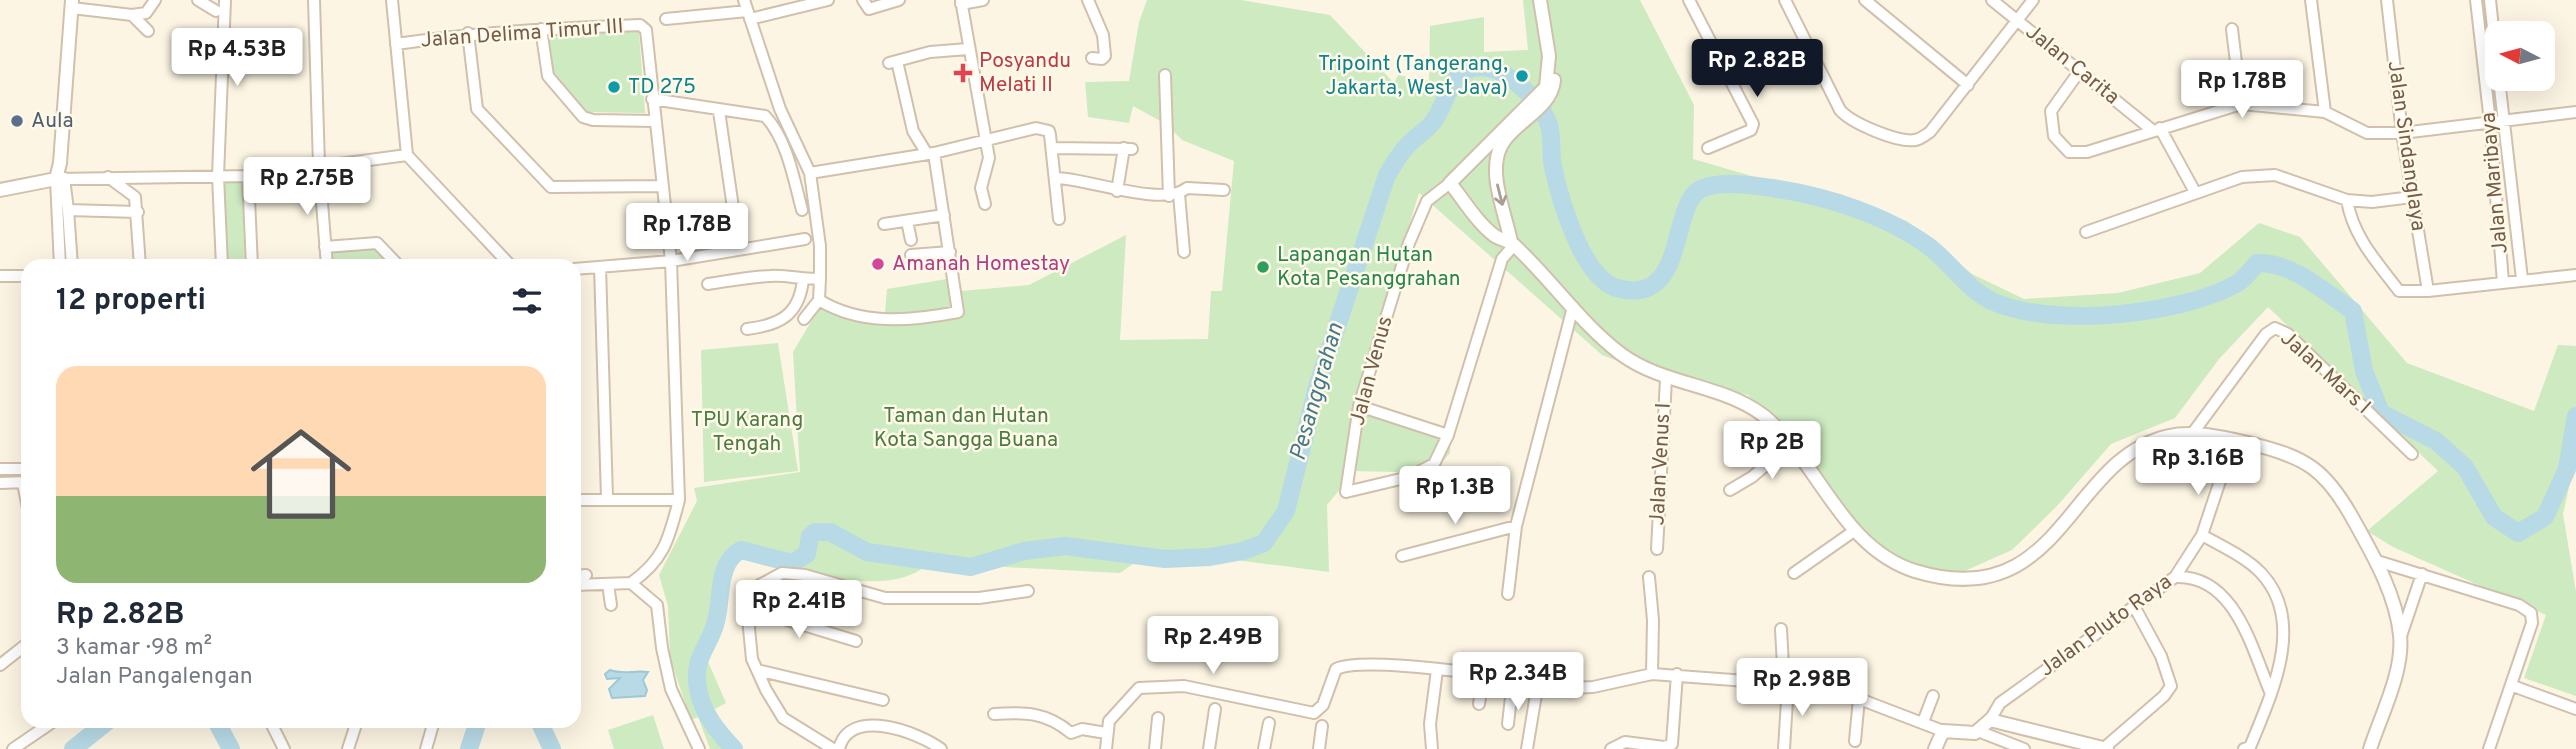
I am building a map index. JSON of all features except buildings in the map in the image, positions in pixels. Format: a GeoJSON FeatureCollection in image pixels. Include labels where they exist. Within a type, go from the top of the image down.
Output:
{"type":"FeatureCollection","features":[{"type":"Feature","properties":{"kind":"street"},"geometry":{"type":"LineString","coordinates":[[60,259],[60,179],[72,4],[132,15],[146,13],[155,0]]}},
{"type":"Feature","properties":{"kind":"street"},"geometry":{"type":"LineString","coordinates":[[198,0],[216,11]]}},
{"type":"Feature","properties":{"kind":"street"},"geometry":{"type":"LineString","coordinates":[[222,259],[218,176],[225,0]]}},
{"type":"Feature","properties":{"kind":"street"},"geometry":{"type":"LineString","coordinates":[[314,0],[319,165],[326,259]]}},
{"type":"Feature","properties":{"kind":"street"},"geometry":{"type":"LineString","coordinates":[[391,0],[407,155],[504,259]]}},
{"type":"Feature","properties":{"kind":"street"},"geometry":{"type":"LineString","coordinates":[[666,19],[828,0]]}},
{"type":"Feature","properties":{"kind":"street"},"geometry":{"type":"LineString","coordinates":[[863,0],[869,9],[899,0]]}},
{"type":"Feature","properties":{"kind":"street"},"geometry":{"type":"LineString","coordinates":[[983,0],[961,2],[985,142],[988,169],[981,188],[985,204]]}},
{"type":"Feature","properties":{"kind":"street"},"geometry":{"type":"LineString","coordinates":[[1540,0],[1549,71],[1548,90],[1503,133],[1477,153],[1450,183],[1494,235],[1513,244],[1622,354],[1666,379],[1750,405],[1792,443],[1854,531],[1884,556],[1914,571],[1952,579],[1997,574],[2022,562],[2048,543],[2111,470],[2134,450],[2168,436],[2192,433],[2234,439],[2301,458],[2325,476],[2340,495],[2377,561],[2401,636]]}},
{"type":"Feature","properties":{"kind":"street"},"geometry":{"type":"LineString","coordinates":[[1689,0],[1753,124],[1751,130],[1708,148]]}},
{"type":"Feature","properties":{"kind":"street"},"geometry":{"type":"LineString","coordinates":[[1785,0],[1840,110],[1849,120],[1906,140],[1919,140],[1930,132],[2033,0]]}},
{"type":"Feature","properties":{"kind":"street"},"geometry":{"type":"LineString","coordinates":[[1865,0],[1968,85]]}},
{"type":"Feature","properties":{"kind":"street","name":"Jalan Carita"},"geometry":{"type":"LineString","coordinates":[[1992,0],[2156,129],[2195,192]]}},
{"type":"Feature","properties":{"kind":"street"},"geometry":{"type":"LineString","coordinates":[[2311,0],[2325,112]]}},
{"type":"Feature","properties":{"kind":"street","name":"Jalan Sindanglaya"},"geometry":{"type":"LineString","coordinates":[[2387,0],[2402,133],[2428,291]]}},
{"type":"Feature","properties":{"kind":"street","name":"Jalan Maribaya"},"geometry":{"type":"LineString","coordinates":[[2476,0],[2490,121],[2503,282]]}},
{"type":"Feature","properties":{"kind":"street"},"geometry":{"type":"LineString","coordinates":[[2490,0],[2492,21]]}},
{"type":"Feature","properties":{"kind":"street"},"geometry":{"type":"LineString","coordinates":[[1089,3],[1103,35],[1105,56],[1102,59],[1091,58]]}},
{"type":"Feature","properties":{"kind":"street"},"geometry":{"type":"LineString","coordinates":[[747,10],[780,109],[810,173],[820,247],[820,278],[819,300],[804,319]]}},
{"type":"Feature","properties":{"kind":"street"},"geometry":{"type":"LineString","coordinates":[[132,15],[148,32]]}},
{"type":"Feature","properties":{"kind":"street","name":"Jalan Delima Timur III"},"geometry":{"type":"LineString","coordinates":[[397,44],[468,33],[640,25],[646,30],[652,99]]}},
{"type":"Feature","properties":{"kind":"street"},"geometry":{"type":"LineString","coordinates":[[541,29],[548,76],[583,117],[593,120],[655,121]]}},
{"type":"Feature","properties":{"kind":"street"},"geometry":{"type":"LineString","coordinates":[[2232,29],[2241,104]]}},
{"type":"Feature","properties":{"kind":"street"},"geometry":{"type":"LineString","coordinates":[[468,33],[477,110],[551,187],[661,186]]}},
{"type":"Feature","properties":{"kind":"street"},"geometry":{"type":"LineString","coordinates":[[819,300],[835,310],[878,320],[921,319],[958,312],[944,215],[930,154],[913,131],[893,62],[930,52],[968,49]]}},
{"type":"Feature","properties":{"kind":"street"},"geometry":{"type":"LineString","coordinates":[[2081,69],[2051,111],[2051,127],[2059,144],[2069,152],[2087,152],[2241,104],[2325,112],[2367,133],[2402,133],[2576,112]]}},
{"type":"Feature","properties":{"kind":"street"},"geometry":{"type":"LineString","coordinates":[[1165,75],[1174,195],[1184,252]]}},
{"type":"Feature","properties":{"kind":"street","name":"Jalan Maribaya"},"geometry":{"type":"LineString","coordinates":[[2500,91],[2522,279]]}},
{"type":"Feature","properties":{"kind":"street"},"geometry":{"type":"LineString","coordinates":[[631,583],[663,553],[672,533],[679,500],[671,261],[652,99],[719,111],[755,113],[771,123],[790,166],[802,210]]}},
{"type":"Feature","properties":{"kind":"street"},"geometry":{"type":"LineString","coordinates":[[719,111],[739,249]]}},
{"type":"Feature","properties":{"kind":"street"},"geometry":{"type":"LineString","coordinates":[[1359,406],[1448,435],[1502,259],[1513,244],[1496,173],[1500,147],[1523,115]]}},
{"type":"Feature","properties":{"kind":"street"},"geometry":{"type":"LineString","coordinates":[[810,173],[930,154],[1037,128],[1049,131],[1059,219]]}},
{"type":"Feature","properties":{"kind":"street"},"geometry":{"type":"LineString","coordinates":[[1052,148],[1128,148],[1116,191]]}},
{"type":"Feature","properties":{"kind":"street"},"geometry":{"type":"LineString","coordinates":[[0,190],[60,179],[248,176],[407,155]]}},
{"type":"Feature","properties":{"kind":"street"},"geometry":{"type":"LineString","coordinates":[[2086,232],[2242,177],[2275,175],[2347,200],[2372,202],[2412,197]]}},
{"type":"Feature","properties":{"kind":"street"},"geometry":{"type":"LineString","coordinates":[[248,176],[252,259]]}},
{"type":"Feature","properties":{"kind":"street"},"geometry":{"type":"LineString","coordinates":[[108,177],[135,197],[140,259]]}},
{"type":"Feature","properties":{"kind":"street"},"geometry":{"type":"LineString","coordinates":[[1056,178],[1116,191],[1135,190],[1174,195],[1187,188],[1224,190]]}},
{"type":"Feature","properties":{"kind":"street"},"geometry":{"type":"LineString","coordinates":[[60,179],[68,210],[72,259]]}},
{"type":"Feature","properties":{"kind":"street","name":"Jalan Venus"},"geometry":{"type":"LineString","coordinates":[[1448,435],[1434,464],[1409,477],[1346,492],[1359,406],[1409,243],[1427,201],[1450,183]]}},
{"type":"Feature","properties":{"kind":"street"},"geometry":{"type":"LineString","coordinates":[[2347,200],[2350,221],[2361,241],[2399,291],[2428,291],[2576,275]]}},
{"type":"Feature","properties":{"kind":"street"},"geometry":{"type":"LineString","coordinates":[[68,210],[138,212]]}},
{"type":"Feature","properties":{"kind":"street"},"geometry":{"type":"LineString","coordinates":[[884,224],[944,215]]}},
{"type":"Feature","properties":{"kind":"street"},"geometry":{"type":"LineString","coordinates":[[907,221],[911,240]]}},
{"type":"Feature","properties":{"kind":"street"},"geometry":{"type":"LineString","coordinates":[[581,268],[671,261],[805,240]]}},
{"type":"Feature","properties":{"kind":"street"},"geometry":{"type":"LineString","coordinates":[[325,247],[377,243],[393,259]]}},
{"type":"Feature","properties":{"kind":"street"},"geometry":{"type":"LineString","coordinates":[[911,255],[950,253]]}},
{"type":"Feature","properties":{"kind":"street"},"geometry":{"type":"LineString","coordinates":[[600,267],[607,498]]}},
{"type":"Feature","properties":{"kind":"street"},"geometry":{"type":"LineString","coordinates":[[708,284],[770,275],[797,276],[803,280],[820,278]]}},
{"type":"Feature","properties":{"kind":"street"},"geometry":{"type":"LineString","coordinates":[[0,276],[21,276]]}},
{"type":"Feature","properties":{"kind":"street"},"geometry":{"type":"LineString","coordinates":[[747,329],[765,327],[791,314],[801,300],[803,280]]}},
{"type":"Feature","properties":{"kind":"street"},"geometry":{"type":"LineString","coordinates":[[1508,594],[1516,526],[1573,307]]}},
{"type":"Feature","properties":{"kind":"street","name":"Jalan Mars I"},"geometry":{"type":"LineString","coordinates":[[2192,433],[2266,334],[2275,328],[2288,334],[2412,454]]}},
{"type":"Feature","properties":{"kind":"street","name":"Jalan Venus I"},"geometry":{"type":"LineString","coordinates":[[1657,549],[1666,379]]}},
{"type":"Feature","properties":{"kind":"street","name":"Jalan Pluto Raya"},"geometry":{"type":"LineString","coordinates":[[1990,720],[2000,703],[2175,577],[2202,535],[2234,439]]}},
{"type":"Feature","properties":{"kind":"street"},"geometry":{"type":"LineString","coordinates":[[1730,490],[1752,477],[1792,443]]}},
{"type":"Feature","properties":{"kind":"street"},"geometry":{"type":"LineString","coordinates":[[0,469],[21,469]]}},
{"type":"Feature","properties":{"kind":"street"},"geometry":{"type":"LineString","coordinates":[[0,482],[21,483]]}},
{"type":"Feature","properties":{"kind":"street"},"geometry":{"type":"LineString","coordinates":[[581,500],[679,500]]}},
{"type":"Feature","properties":{"kind":"street"},"geometry":{"type":"LineString","coordinates":[[1402,556],[1516,526]]}},
{"type":"Feature","properties":{"kind":"street"},"geometry":{"type":"LineString","coordinates":[[1794,573],[1854,531]]}},
{"type":"Feature","properties":{"kind":"street"},"geometry":{"type":"LineString","coordinates":[[2202,535],[2260,572],[2269,584],[2282,613],[2283,653],[2271,694],[2248,748]]}},
{"type":"Feature","properties":{"kind":"street"},"geometry":{"type":"LineString","coordinates":[[2377,561],[2519,605],[2531,613],[2532,623],[2513,686],[2489,749]]}},
{"type":"Feature","properties":{"kind":"street"},"geometry":{"type":"LineString","coordinates":[[833,749],[783,718],[757,670],[752,659],[748,618],[758,586],[782,573],[805,575],[886,598],[979,598],[1028,591]]}},
{"type":"Feature","properties":{"kind":"street"},"geometry":{"type":"LineString","coordinates":[[2370,749],[2397,669],[2401,636],[2422,574]]}},
{"type":"Feature","properties":{"kind":"street"},"geometry":{"type":"LineString","coordinates":[[1649,577],[1653,620],[1652,674]]}},
{"type":"Feature","properties":{"kind":"street"},"geometry":{"type":"LineString","coordinates":[[2175,577],[2199,578],[2213,585],[2233,607],[2271,694]]}},
{"type":"Feature","properties":{"kind":"street"},"geometry":{"type":"LineString","coordinates":[[608,583],[611,605]]}},
{"type":"Feature","properties":{"kind":"street"},"geometry":{"type":"LineString","coordinates":[[581,584],[631,583],[657,605],[662,648],[671,689],[699,749]]}},
{"type":"Feature","properties":{"kind":"street"},"geometry":{"type":"LineString","coordinates":[[1978,731],[1990,720],[2106,748],[2164,696],[2171,686],[2161,656],[2134,606]]}},
{"type":"Feature","properties":{"kind":"street"},"geometry":{"type":"LineString","coordinates":[[751,609],[856,640]]}},
{"type":"Feature","properties":{"kind":"street"},"geometry":{"type":"LineString","coordinates":[[1781,629],[1786,684],[1784,749]]}},
{"type":"Feature","properties":{"kind":"street"},"geometry":{"type":"LineString","coordinates":[[0,665],[21,648]]}},
{"type":"Feature","properties":{"kind":"street"},"geometry":{"type":"LineString","coordinates":[[1106,749],[1109,720],[1139,688],[1184,685],[1314,713],[1323,705],[1336,669],[1346,664],[1437,670],[1592,687],[1652,674],[1786,684],[1859,698],[1943,731],[1958,734],[1978,731],[2024,749]]}},
{"type":"Feature","properties":{"kind":"street"},"geometry":{"type":"LineString","coordinates":[[757,670],[883,700]]}},
{"type":"Feature","properties":{"kind":"street"},"geometry":{"type":"LineString","coordinates":[[1432,749],[1430,724],[1437,670]]}},
{"type":"Feature","properties":{"kind":"street"},"geometry":{"type":"LineString","coordinates":[[1611,749],[1625,742],[1664,747],[1672,744],[1677,674]]}},
{"type":"Feature","properties":{"kind":"street"},"geometry":{"type":"LineString","coordinates":[[1479,704],[1483,676]]}},
{"type":"Feature","properties":{"kind":"street"},"geometry":{"type":"LineString","coordinates":[[1508,724],[1513,679]]}},
{"type":"Feature","properties":{"kind":"street"},"geometry":{"type":"LineString","coordinates":[[1527,749],[1538,682]]}},
{"type":"Feature","properties":{"kind":"street"},"geometry":{"type":"LineString","coordinates":[[2513,686],[2576,709]]}},
{"type":"Feature","properties":{"kind":"street"},"geometry":{"type":"LineString","coordinates":[[1923,722],[1933,696]]}},
{"type":"Feature","properties":{"kind":"street"},"geometry":{"type":"LineString","coordinates":[[1855,741],[1859,698]]}},
{"type":"Feature","properties":{"kind":"street"},"geometry":{"type":"LineString","coordinates":[[1209,749],[1214,709]]}},
{"type":"Feature","properties":{"kind":"street"},"geometry":{"type":"LineString","coordinates":[[994,714],[1031,712],[1057,721],[1071,733],[1083,729],[1106,733]]}},
{"type":"Feature","properties":{"kind":"street"},"geometry":{"type":"LineString","coordinates":[[1155,749],[1158,718]]}},
{"type":"Feature","properties":{"kind":"street"},"geometry":{"type":"LineString","coordinates":[[1264,749],[1269,723]]}},
{"type":"Feature","properties":{"kind":"street"},"geometry":{"type":"LineString","coordinates":[[839,749],[841,741],[860,727],[874,725],[903,731],[941,749]]}},
{"type":"Feature","properties":{"kind":"street"},"geometry":{"type":"LineString","coordinates":[[1319,749],[1322,726]]}},
{"type":"Feature","properties":{"kind":"street"},"geometry":{"type":"LineString","coordinates":[[13,749],[44,728]]}},
{"type":"Feature","properties":{"kind":"street"},"geometry":{"type":"LineString","coordinates":[[274,728],[284,749]]}},
{"type":"Feature","properties":{"kind":"street"},"geometry":{"type":"LineString","coordinates":[[348,749],[355,728]]}},
{"type":"Feature","properties":{"kind":"street"},"geometry":{"type":"LineString","coordinates":[[426,749],[432,728]]}},
{"type":"Feature","properties":{"kind":"street"},"geometry":{"type":"LineString","coordinates":[[1935,749],[1943,731]]}},
{"type":"Feature","properties":{"kind":"green space","name":"Taman dan Hutan Kota Sangga Buana"},"geometry":{"type":"Polygon","coordinates":[[[1147,0],[1241,0],[1330,15],[1394,83],[1398,75],[1429,81],[1430,26],[1484,17],[1484,52],[1528,50],[1523,0],[1640,0],[1694,105],[1693,159],[1907,221],[1972,274],[2024,299],[2118,293],[2200,273],[2259,223],[2300,237],[2407,363],[2534,411],[2558,345],[2576,346],[2576,456],[2563,514],[2576,592],[2576,696],[2524,678],[2546,615],[2393,547],[2367,531],[2438,471],[2268,307],[2219,359],[2175,418],[2111,444],[2057,506],[2012,550],[1960,573],[1912,567],[1865,540],[1748,395],[1667,380],[1602,355],[1419,193],[1356,398],[1450,430],[1450,453],[1432,473],[1355,471],[1327,505],[1329,572],[1213,557],[1143,557],[1120,573],[929,563],[911,575],[889,580],[864,581],[811,573],[739,555],[706,657],[726,703],[707,713],[734,749],[710,749],[698,717],[691,720],[670,658],[668,606],[659,575],[697,501],[694,488],[800,472],[793,352],[825,298],[847,308],[885,313],[887,289],[947,279],[950,292],[1029,285],[1126,235],[1120,340],[1208,339],[1211,291],[1222,291],[1234,161],[1182,140],[1166,124],[1133,106],[1129,123],[1088,117],[1085,82],[1129,81],[1139,22],[1147,0]]]}},
{"type":"Feature","properties":{"kind":"green space"},"geometry":{"type":"Polygon","coordinates":[[[632,30],[639,33],[645,113],[584,112],[549,69],[549,34],[632,30]]]}},
{"type":"Feature","properties":{"kind":"green space"},"geometry":{"type":"Polygon","coordinates":[[[242,181],[245,259],[223,259],[221,184],[242,181]]]}},
{"type":"Feature","properties":{"kind":"green space"},"geometry":{"type":"Polygon","coordinates":[[[375,240],[390,259],[322,259],[321,247],[375,240]]]}},
{"type":"Feature","properties":{"kind":"green space","name":"TPU Karang Tengah"},"geometry":{"type":"Polygon","coordinates":[[[778,343],[798,471],[704,482],[701,350],[778,343]]]}},
{"type":"Feature","properties":{"kind":"green space"},"geometry":{"type":"Polygon","coordinates":[[[653,715],[664,749],[614,749],[608,730],[653,715]]]}},
{"type":"Feature","properties":{"kind":"water"},"geometry":{"type":"Polygon","coordinates":[[[610,670],[648,672],[643,680],[647,690],[645,696],[612,698],[609,689],[620,678],[607,679],[605,674],[610,670]]]}},
{"type":"Feature","properties":{"kind":"waterway","name":"Pesanggrahan"},"geometry":{"type":"LineString","coordinates":[[734,749],[703,706],[697,671],[717,618],[723,574],[732,556],[741,550],[792,563],[807,554],[810,536],[815,532],[830,532],[867,552],[971,567],[1024,551],[1065,546],[1165,559],[1210,557],[1243,551],[1264,543],[1286,511],[1317,387],[1387,175],[1404,149],[1433,122],[1455,81],[1471,69],[1484,67],[1512,79],[1535,101],[1544,114],[1550,130],[1556,181],[1574,236],[1593,269],[1604,281],[1617,288],[1640,290],[1656,283],[1674,252],[1691,198],[1701,189],[1727,184],[1793,192],[1834,202],[1876,217],[1914,236],[1931,248],[1985,297],[2019,310],[2049,315],[2116,314],[2183,304],[2212,295],[2239,282],[2257,263],[2283,267],[2308,280],[2353,311],[2364,371],[2381,413],[2436,441],[2465,467],[2494,517],[2518,533],[2545,517],[2567,469],[2576,416]]}},
{"type":"Feature","properties":{"kind":"waterway","name":"Pesanggrahan"},"geometry":{"type":"LineString","coordinates":[[73,749],[99,728]]}},
{"type":"Feature","properties":{"kind":"waterway","name":"Pesanggrahan"},"geometry":{"type":"LineString","coordinates":[[220,728],[231,749]]}},
{"type":"Feature","properties":{"kind":"waterway","name":"Pesanggrahan"},"geometry":{"type":"LineString","coordinates":[[469,749],[476,728]]}},
{"type":"Feature","properties":{"kind":"waterway","name":"Pesanggrahan"},"geometry":{"type":"LineString","coordinates":[[542,728],[552,749]]}},
{"type":"Feature","properties":{"kind":"place","name":"Posyandu Melati II"},"geometry":{"type":"Point","coordinates":[963,73]}},
{"type":"Feature","properties":{"kind":"place","name":"Tripoint (Tangerang, Jakarta, West Java)"},"geometry":{"type":"Point","coordinates":[1522,76]}},
{"type":"Feature","properties":{"kind":"place","name":"TD 275"},"geometry":{"type":"Point","coordinates":[614,87]}},
{"type":"Feature","properties":{"kind":"place","name":"Aula"},"geometry":{"type":"Point","coordinates":[17,121]}},
{"type":"Feature","properties":{"kind":"place","name":"Amanah Homestay"},"geometry":{"type":"Point","coordinates":[878,264]}},
{"type":"Feature","properties":{"kind":"place","name":"Lapangan Hutan Kota Pesanggrahan"},"geometry":{"type":"Point","coordinates":[1263,267]}}]}
